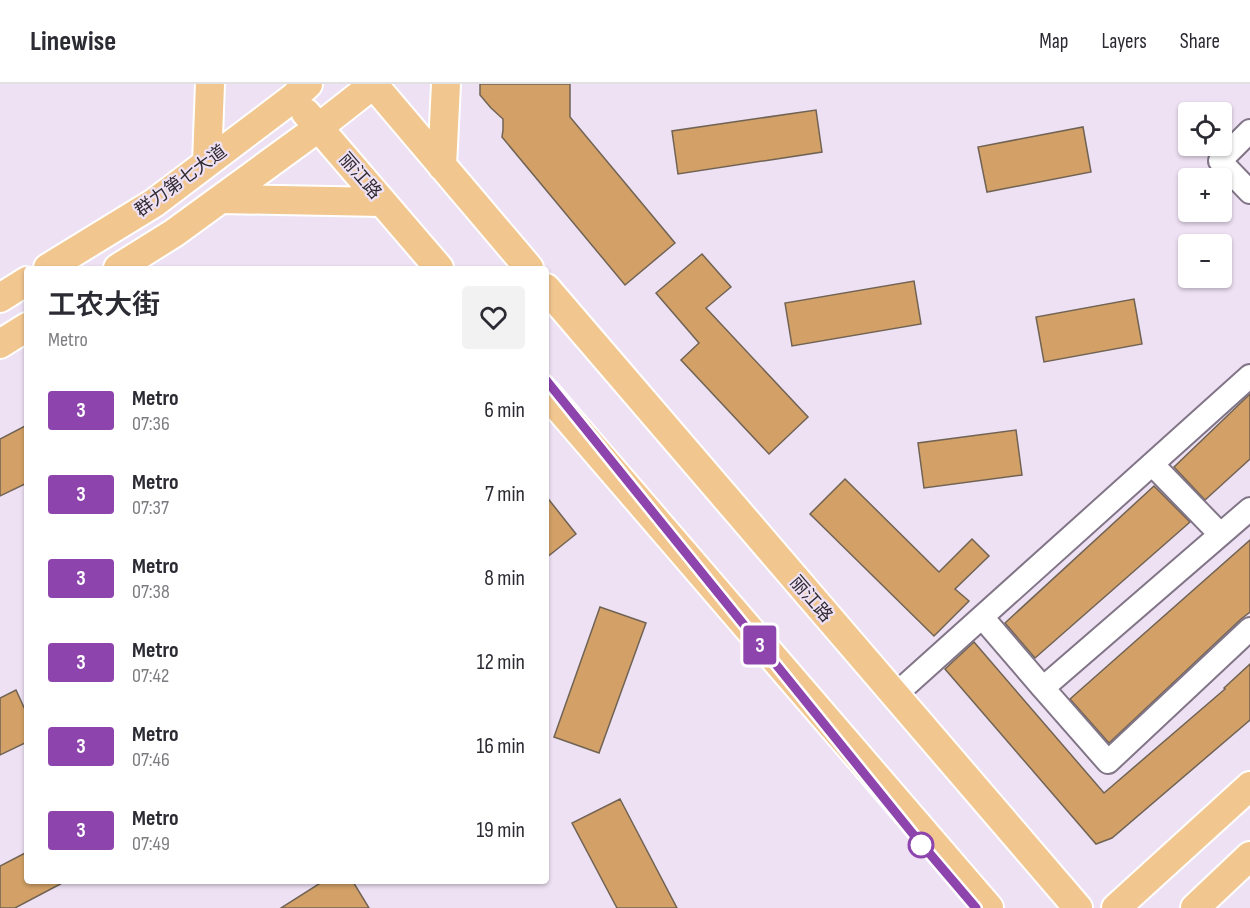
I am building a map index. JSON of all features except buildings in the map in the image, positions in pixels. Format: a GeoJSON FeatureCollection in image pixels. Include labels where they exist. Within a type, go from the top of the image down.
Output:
{"type":"FeatureCollection","features":[{"type":"Feature","properties":{"kind":"main road"},"geometry":{"type":"LineString","coordinates":[[207,163],[210,84]]}},
{"type":"Feature","properties":{"kind":"main road"},"geometry":{"type":"LineString","coordinates":[[373,84],[527,266]]}},
{"type":"Feature","properties":{"kind":"main road","name":"群力第七大道"},"geometry":{"type":"LineString","coordinates":[[121,266],[174,233],[318,128],[373,84]]}},
{"type":"Feature","properties":{"kind":"main road"},"geometry":{"type":"LineString","coordinates":[[442,166],[446,84]]}},
{"type":"Feature","properties":{"kind":"main road","name":"群力第七大道"},"geometry":{"type":"LineString","coordinates":[[51,266],[154,203],[207,163],[294,89]]}},
{"type":"Feature","properties":{"kind":"main road","name":"丽江路"},"geometry":{"type":"LineString","coordinates":[[294,89],[318,128],[437,266]]}},
{"type":"Feature","properties":{"kind":"main road"},"geometry":{"type":"LineString","coordinates":[[221,199],[382,202]]}},
{"type":"Feature","properties":{"kind":"main road"},"geometry":{"type":"LineString","coordinates":[[0,298],[24,284]]}},
{"type":"Feature","properties":{"kind":"main road","name":"丽江路"},"geometry":{"type":"LineString","coordinates":[[549,292],[1078,908]]}},
{"type":"Feature","properties":{"kind":"main road"},"geometry":{"type":"LineString","coordinates":[[0,344],[24,329]]}},
{"type":"Feature","properties":{"kind":"main road"},"geometry":{"type":"LineString","coordinates":[[549,396],[990,908]]}},
{"type":"Feature","properties":{"kind":"main road"},"geometry":{"type":"LineString","coordinates":[[1116,908],[1250,786]]}},
{"type":"Feature","properties":{"kind":"main road"},"geometry":{"type":"LineString","coordinates":[[1195,908],[1250,856]]}},
{"type":"Feature","properties":{"kind":"street"},"geometry":{"type":"LineString","coordinates":[[1250,131],[1220,161],[1250,192]]}},
{"type":"Feature","properties":{"kind":"street"},"geometry":{"type":"LineString","coordinates":[[894,696],[1250,376]]}},
{"type":"Feature","properties":{"kind":"street"},"geometry":{"type":"LineString","coordinates":[[1152,464],[1221,534]]}},
{"type":"Feature","properties":{"kind":"street"},"geometry":{"type":"LineString","coordinates":[[1043,688],[1250,509]]}},
{"type":"Feature","properties":{"kind":"street"},"geometry":{"type":"LineString","coordinates":[[982,617],[1108,762],[1250,629]]}},
{"type":"Feature","properties":{"kind":"metro line","name":"3"},"geometry":{"type":"LineString","coordinates":[[549,384],[928,853],[976,908]]}}]}
